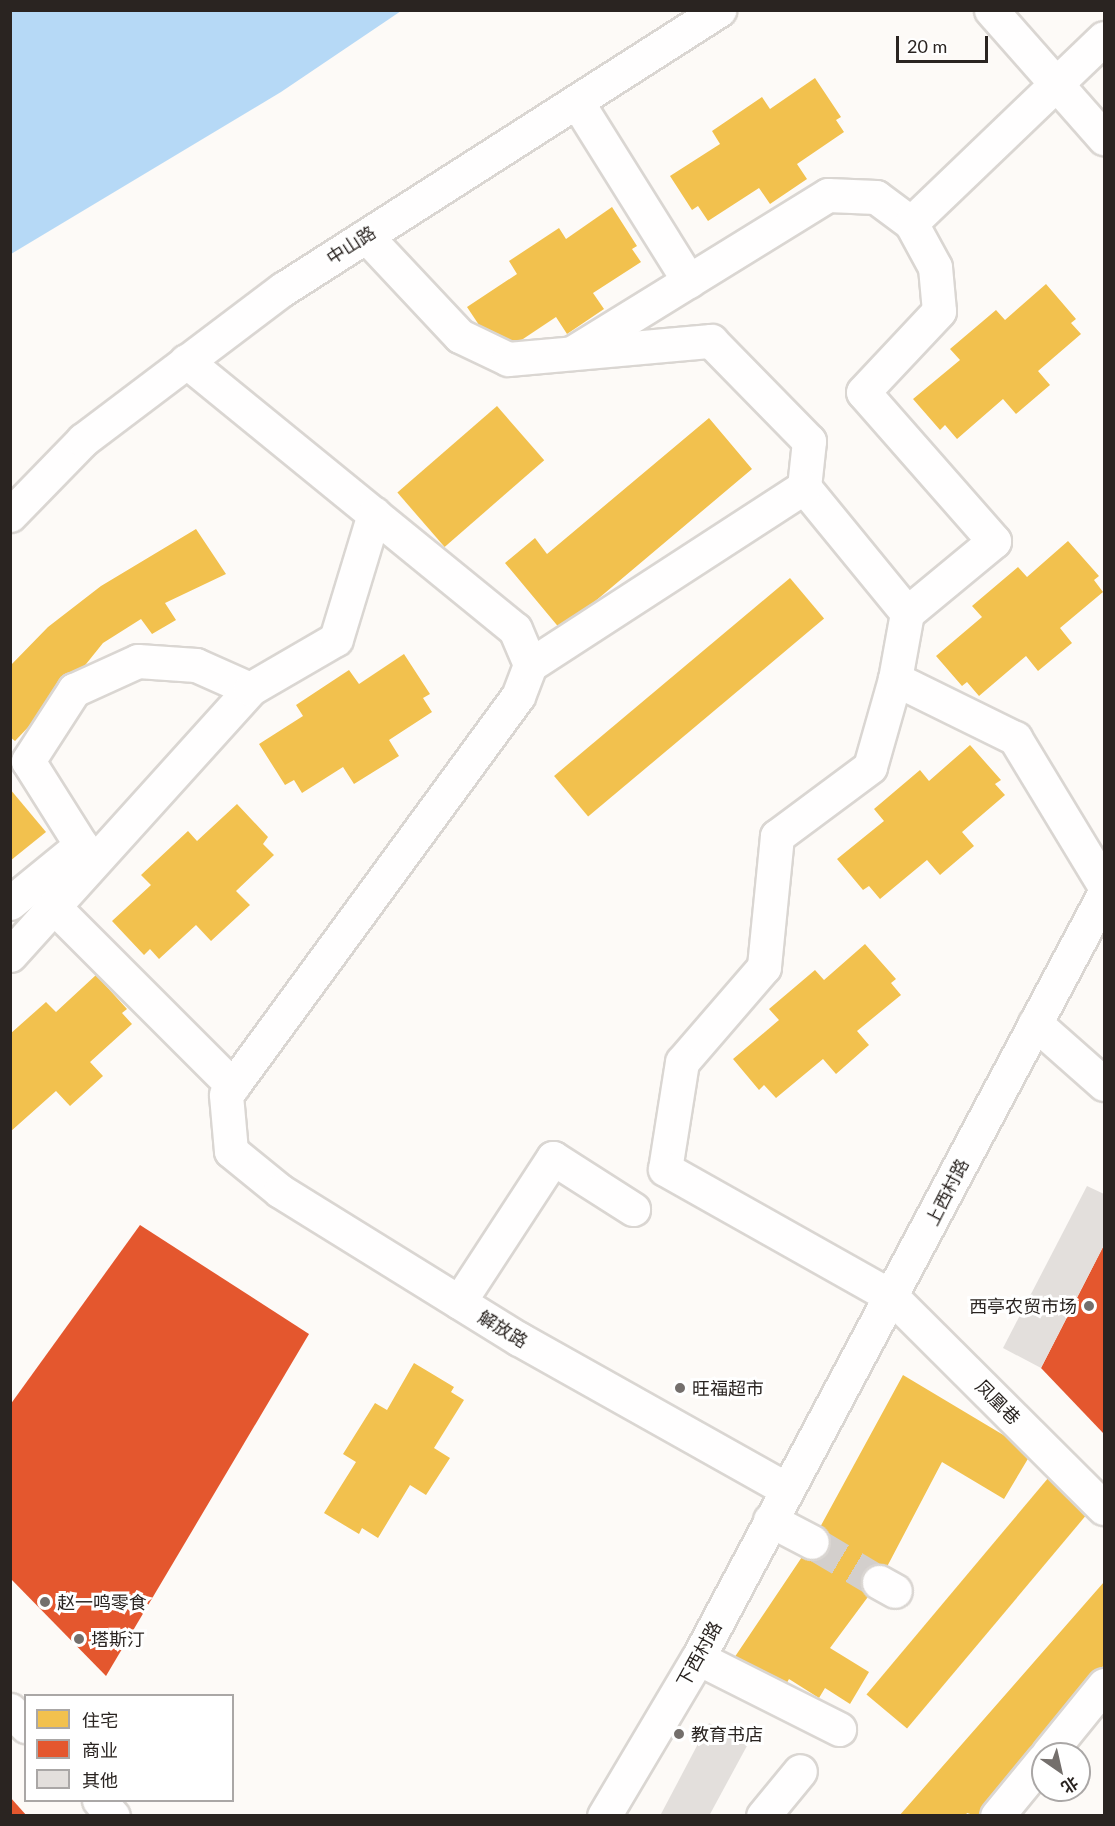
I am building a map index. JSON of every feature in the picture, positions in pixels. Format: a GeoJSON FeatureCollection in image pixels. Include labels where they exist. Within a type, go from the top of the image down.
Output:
{"type":"FeatureCollection","features":[{"type":"Feature","properties":{"kind":"street","name":"中山路"},"geometry":{"type":"LineString","coordinates":[[10,515],[83,440],[283,289],[719,10]]}},
{"type":"Feature","properties":{"kind":"street"},"geometry":{"type":"LineString","coordinates":[[991,10],[1104,138]]}},
{"type":"Feature","properties":{"kind":"street"},"geometry":{"type":"LineString","coordinates":[[911,223],[1104,38]]}},
{"type":"Feature","properties":{"kind":"street"},"geometry":{"type":"LineString","coordinates":[[578,102],[689,280]]}},
{"type":"Feature","properties":{"kind":"street"},"geometry":{"type":"LineString","coordinates":[[570,354],[828,195],[876,197],[911,223],[934,267],[939,311],[863,392],[994,541],[907,613],[895,679],[1015,738],[1104,885]]}},
{"type":"Feature","properties":{"kind":"street"},"geometry":{"type":"LineString","coordinates":[[366,236],[460,336],[508,359],[711,341],[809,441],[804,487],[907,613]]}},
{"type":"Feature","properties":{"kind":"street"},"geometry":{"type":"LineString","coordinates":[[186,361],[515,629],[530,664]]}},
{"type":"Feature","properties":{"kind":"street"},"geometry":{"type":"LineString","coordinates":[[54,907],[233,1086],[518,696],[530,664],[804,487]]}},
{"type":"Feature","properties":{"kind":"street"},"geometry":{"type":"LineString","coordinates":[[10,955],[250,688],[336,639],[374,514]]}},
{"type":"Feature","properties":{"kind":"street"},"geometry":{"type":"LineString","coordinates":[[10,903],[81,844],[28,761],[74,690],[138,661],[196,665],[250,688]]}},
{"type":"Feature","properties":{"kind":"street","name":"凤凰巷"},"geometry":{"type":"LineString","coordinates":[[895,679],[870,767],[777,836],[764,967],[682,1062],[665,1169],[892,1297],[1104,1508]]}},
{"type":"Feature","properties":{"kind":"street","name":"上西村路"},"geometry":{"type":"LineString","coordinates":[[786,1489],[892,1297],[1104,894]]}},
{"type":"Feature","properties":{"kind":"street"},"geometry":{"type":"LineString","coordinates":[[1035,1023],[1104,1084]]}},
{"type":"Feature","properties":{"kind":"street","name":"解放路"},"geometry":{"type":"LineString","coordinates":[[233,1086],[226,1095],[231,1151],[280,1191],[519,1340],[786,1489]]}},
{"type":"Feature","properties":{"kind":"street"},"geometry":{"type":"LineString","coordinates":[[459,1302],[553,1158],[633,1209]]}},
{"type":"Feature","properties":{"kind":"street","name":"下西村路"},"geometry":{"type":"LineString","coordinates":[[610,1814],[698,1658],[786,1489]]}},
{"type":"Feature","properties":{"kind":"street"},"geometry":{"type":"LineString","coordinates":[[770,1520],[812,1542]]}},
{"type":"Feature","properties":{"kind":"street"},"geometry":{"type":"LineString","coordinates":[[698,1658],[839,1729]]}},
{"type":"Feature","properties":{"kind":"street"},"geometry":{"type":"LineString","coordinates":[[1058,1742],[1104,1685]]}},
{"type":"Feature","properties":{"kind":"street"},"geometry":{"type":"LineString","coordinates":[[10,1710],[24,1724]]}},
{"type":"Feature","properties":{"kind":"street"},"geometry":{"type":"LineString","coordinates":[[763,1815],[800,1771]]}},
{"type":"Feature","properties":{"kind":"street"},"geometry":{"type":"LineString","coordinates":[[997,1815],[1031,1774]]}},
{"type":"Feature","properties":{"kind":"street"},"geometry":{"type":"LineString","coordinates":[[101,1802],[113,1815]]}},
{"type":"Feature","properties":{"kind":"water"},"geometry":{"type":"Polygon","coordinates":[[[11,10],[401,11],[281,92],[11,254],[11,10]]]}},
{"type":"Feature","properties":{"kind":"building: 住宅"},"geometry":{"type":"Polygon","coordinates":[[[815,78],[841,117],[836,120],[844,132],[797,164],[807,179],[770,204],[759,188],[708,221],[698,206],[692,210],[670,176],[720,144],[712,131],[762,97],[770,109],[815,78]]]}},
{"type":"Feature","properties":{"kind":"building: 住宅"},"geometry":{"type":"Polygon","coordinates":[[[612,207],[637,246],[632,249],[641,262],[593,293],[604,309],[567,334],[556,317],[505,351],[489,340],[467,307],[517,274],[509,261],[559,228],[566,239],[612,207]]]}},
{"type":"Feature","properties":{"kind":"building: 住宅"},"geometry":{"type":"Polygon","coordinates":[[[1046,284],[1076,319],[1071,323],[1081,334],[1038,371],[1050,385],[1016,414],[1003,399],[957,439],[945,425],[940,430],[913,399],[960,360],[950,349],[996,310],[1005,320],[1046,284]]]}},
{"type":"Feature","properties":{"kind":"building: 住宅"},"geometry":{"type":"Polygon","coordinates":[[[497,406],[544,460],[445,547],[397,493],[497,406]]]}},
{"type":"Feature","properties":{"kind":"building: 住宅"},"geometry":{"type":"Polygon","coordinates":[[[709,418],[752,469],[561,630],[505,563],[535,538],[547,554],[709,418]]]}},
{"type":"Feature","properties":{"kind":"building: 住宅"},"geometry":{"type":"Polygon","coordinates":[[[196,529],[226,574],[165,603],[176,620],[152,634],[141,619],[103,643],[74,679],[15,741],[10,737],[10,666],[48,627],[101,586],[196,529]]]}},
{"type":"Feature","properties":{"kind":"building: 住宅"},"geometry":{"type":"Polygon","coordinates":[[[1068,541],[1099,576],[1094,580],[1103,592],[1060,628],[1072,643],[1038,671],[1026,656],[979,696],[967,682],[962,686],[936,656],[982,617],[972,606],[1018,567],[1027,577],[1068,541]]]}},
{"type":"Feature","properties":{"kind":"building: 住宅"},"geometry":{"type":"Polygon","coordinates":[[[790,578],[824,619],[588,817],[554,776],[790,578]]]}},
{"type":"Feature","properties":{"kind":"building: 住宅"},"geometry":{"type":"Polygon","coordinates":[[[404,654],[430,694],[423,698],[432,712],[389,740],[399,756],[354,784],[343,767],[302,793],[294,780],[285,785],[259,744],[303,716],[296,705],[349,670],[359,684],[404,654]]]}},
{"type":"Feature","properties":{"kind":"building: 住宅"},"geometry":{"type":"Polygon","coordinates":[[[970,745],[1001,780],[995,784],[1005,795],[962,832],[974,846],[940,875],[927,860],[880,899],[869,886],[863,890],[837,859],[884,821],[874,809],[920,770],[929,781],[970,745]]]}},
{"type":"Feature","properties":{"kind":"building: 住宅"},"geometry":{"type":"Polygon","coordinates":[[[10,789],[46,832],[10,861],[10,789]]]}},
{"type":"Feature","properties":{"kind":"building: 住宅"},"geometry":{"type":"Polygon","coordinates":[[[237,804],[268,837],[263,844],[274,855],[236,891],[250,905],[211,941],[196,925],[159,959],[150,949],[144,955],[112,921],[151,885],[141,875],[188,831],[197,841],[237,804]]]}},
{"type":"Feature","properties":{"kind":"building: 住宅"},"geometry":{"type":"Polygon","coordinates":[[[865,944],[896,979],[891,983],[901,995],[857,1031],[869,1045],[836,1074],[823,1059],[776,1098],[764,1085],[759,1090],[733,1059],[779,1020],[769,1009],[815,970],[824,980],[865,944]]]}},
{"type":"Feature","properties":{"kind":"building: 住宅"},"geometry":{"type":"Polygon","coordinates":[[[96,975],[127,1009],[122,1013],[132,1024],[90,1062],[103,1076],[70,1106],[56,1091],[10,1132],[10,1034],[46,1002],[56,1012],[96,975]]]}},
{"type":"Feature","properties":{"kind":"building: 住宅"},"geometry":{"type":"Polygon","coordinates":[[[414,1363],[454,1387],[451,1392],[464,1400],[434,1448],[450,1458],[426,1495],[410,1485],[378,1538],[362,1528],[359,1534],[324,1513],[356,1462],[343,1454],[375,1403],[387,1410],[414,1363]]]}},
{"type":"Feature","properties":{"kind":"building: 住宅"},"geometry":{"type":"Polygon","coordinates":[[[903,1375],[1032,1452],[1004,1499],[942,1462],[879,1582],[830,1648],[869,1672],[850,1704],[825,1688],[819,1698],[789,1679],[779,1697],[728,1667],[812,1542],[903,1375]]]}},
{"type":"Feature","properties":{"kind":"building: 住宅"},"geometry":{"type":"Polygon","coordinates":[[[1049,1477],[1090,1511],[907,1729],[866,1695],[1049,1477]]]}},
{"type":"Feature","properties":{"kind":"building: 住宅"},"geometry":{"type":"Polygon","coordinates":[[[1104,1582],[1104,1665],[1039,1742],[1031,1742],[1031,1752],[977,1816],[967,1813],[965,1816],[899,1816],[1104,1582]]]}},
{"type":"Feature","properties":{"kind":"building: 商业"},"geometry":{"type":"Polygon","coordinates":[[[140,1225],[309,1334],[106,1676],[10,1578],[10,1405],[140,1225]]]}},
{"type":"Feature","properties":{"kind":"building: 商业","name":"西亭农贸市场"},"geometry":{"type":"Polygon","coordinates":[[[1104,1245],[1104,1434],[1041,1368],[1104,1245]]]}},
{"type":"Feature","properties":{"kind":"building: 商业"},"geometry":{"type":"Polygon","coordinates":[[[10,1797],[27,1816],[10,1816],[10,1797]]]}},
{"type":"Feature","properties":{"kind":"building: 其他"},"geometry":{"type":"Polygon","coordinates":[[[1087,1186],[1104,1194],[1104,1245],[1041,1368],[1003,1348],[1087,1186]]]}},
{"type":"Feature","properties":{"kind":"building: 其他"},"geometry":{"type":"Polygon","coordinates":[[[709,1723],[748,1744],[709,1816],[664,1816],[661,1814],[709,1723]]]}},
{"type":"Feature","properties":{"kind":"tunnel"},"geometry":{"type":"LineString","coordinates":[[812,1542],[879,1582]]}},
{"type":"Feature","properties":{"kind":"place","name":"西亭农贸市场"},"geometry":{"type":"Point","coordinates":[1089,1306]}},
{"type":"Feature","properties":{"kind":"place","name":"旺福超市"},"geometry":{"type":"Point","coordinates":[680,1388]}},
{"type":"Feature","properties":{"kind":"place","name":"赵一鸣零食"},"geometry":{"type":"Point","coordinates":[45,1602]}},
{"type":"Feature","properties":{"kind":"place","name":"塔斯汀"},"geometry":{"type":"Point","coordinates":[79,1639]}},
{"type":"Feature","properties":{"kind":"place","name":"教育书店"},"geometry":{"type":"Point","coordinates":[679,1734]}}]}
